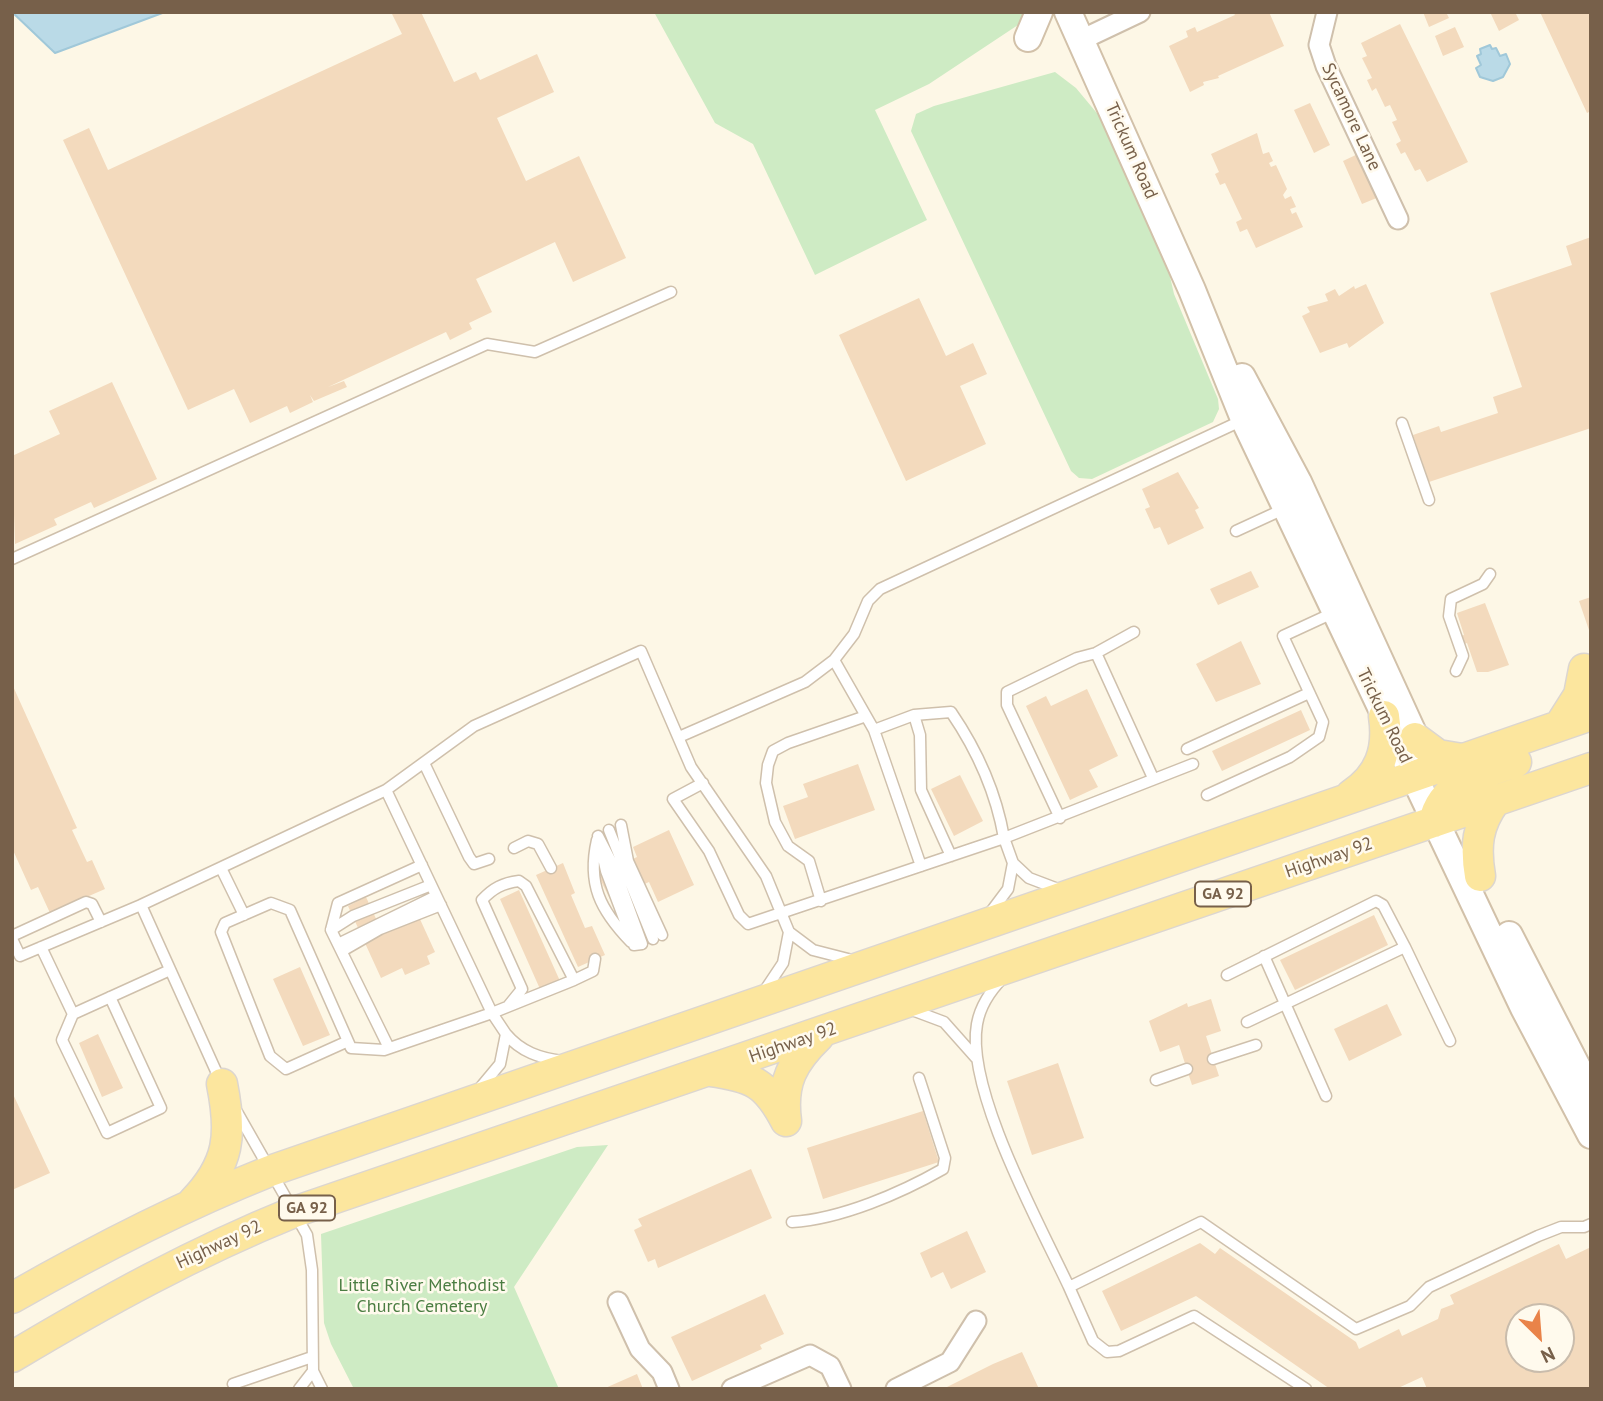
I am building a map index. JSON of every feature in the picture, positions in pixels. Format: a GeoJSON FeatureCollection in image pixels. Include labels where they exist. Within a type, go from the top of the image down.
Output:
{"type":"FeatureCollection","features":[{"type":"Feature","properties":{"kind":"main road"},"geometry":{"type":"LineString","coordinates":[[1560,725],[1579,695],[1584,669],[1591,674]]}},
{"type":"Feature","properties":{"kind":"main road","name":"GA 92"},"geometry":{"type":"LineString","coordinates":[[12,1298],[97,1250],[193,1202],[270,1171],[576,1063],[1591,715]]}},
{"type":"Feature","properties":{"kind":"main road"},"geometry":{"type":"LineString","coordinates":[[1345,799],[1369,780],[1383,758],[1387,733],[1384,716]]}},
{"type":"Feature","properties":{"kind":"main road"},"geometry":{"type":"LineString","coordinates":[[1442,812],[1466,781],[1591,736]]}},
{"type":"Feature","properties":{"kind":"main road"},"geometry":{"type":"LineString","coordinates":[[1415,738],[1438,755],[1462,759]]}},
{"type":"Feature","properties":{"kind":"main road","name":"Highway 92"},"geometry":{"type":"LineString","coordinates":[[12,1357],[139,1283],[225,1239],[295,1212],[1012,968],[1442,812],[1495,801],[1591,768]]}},
{"type":"Feature","properties":{"kind":"main road"},"geometry":{"type":"LineString","coordinates":[[1480,876],[1478,835],[1482,820],[1495,801]]}},
{"type":"Feature","properties":{"kind":"main road"},"geometry":{"type":"LineString","coordinates":[[710,1071],[758,1082],[771,1095],[786,1121],[784,1091],[790,1068],[821,1034]]}},
{"type":"Feature","properties":{"kind":"main road"},"geometry":{"type":"LineString","coordinates":[[193,1202],[206,1189],[224,1158],[229,1121],[222,1084]]}},
{"type":"Feature","properties":{"kind":"street"},"geometry":{"type":"LineString","coordinates":[[1028,38],[1039,12]]}},
{"type":"Feature","properties":{"kind":"street"},"geometry":{"type":"LineString","coordinates":[[1075,20],[1140,12]]}},
{"type":"Feature","properties":{"kind":"street","name":"Sycamore Lane"},"geometry":{"type":"LineString","coordinates":[[1327,12],[1320,45],[1326,65],[1398,219]]}},
{"type":"Feature","properties":{"kind":"street","name":"Trickum Road"},"geometry":{"type":"LineString","coordinates":[[1075,20],[1192,290],[1244,419],[1296,503],[1415,738],[1421,773]]}},
{"type":"Feature","properties":{"kind":"street","name":"Trickum Road"},"geometry":{"type":"LineString","coordinates":[[1192,290],[1261,410],[1335,612],[1384,716],[1421,773],[1480,876],[1591,1094]]}},
{"type":"Feature","properties":{"kind":"street","name":"Trickum Road"},"geometry":{"type":"LineString","coordinates":[[1442,812],[1530,1021],[1591,1135]]}},
{"type":"Feature","properties":{"kind":"street"},"geometry":{"type":"LineString","coordinates":[[618,1302],[640,1349],[662,1372],[668,1389]]}},
{"type":"Feature","properties":{"kind":"street"},"geometry":{"type":"LineString","coordinates":[[896,1389],[950,1362],[976,1321]]}},
{"type":"Feature","properties":{"kind":"street"},"geometry":{"type":"LineString","coordinates":[[732,1389],[810,1355],[830,1366],[841,1389]]}},
{"type":"Feature","properties":{"kind":"lane"},"geometry":{"type":"LineString","coordinates":[[12,559],[487,344],[535,352],[671,292]]}},
{"type":"Feature","properties":{"kind":"lane"},"geometry":{"type":"LineString","coordinates":[[679,737],[805,682],[834,660],[854,634],[868,601],[880,589],[1244,419]]}},
{"type":"Feature","properties":{"kind":"lane"},"geometry":{"type":"LineString","coordinates":[[1402,423],[1429,500]]}},
{"type":"Feature","properties":{"kind":"lane"},"geometry":{"type":"LineString","coordinates":[[1236,531],[1296,503]]}},
{"type":"Feature","properties":{"kind":"lane"},"geometry":{"type":"LineString","coordinates":[[1456,671],[1463,656],[1449,617],[1451,599],[1483,584],[1490,574]]}},
{"type":"Feature","properties":{"kind":"lane"},"geometry":{"type":"LineString","coordinates":[[1207,795],[1290,757],[1319,737],[1323,722],[1283,636],[1335,612]]}},
{"type":"Feature","properties":{"kind":"lane"},"geometry":{"type":"LineString","coordinates":[[1060,818],[1007,705],[1007,692],[1077,658],[1096,653],[1134,632]]}},
{"type":"Feature","properties":{"kind":"lane"},"geometry":{"type":"LineString","coordinates":[[101,922],[92,904],[86,902],[12,937],[16,958],[41,947],[101,922],[141,905],[386,790],[474,726],[641,651],[691,767],[766,876],[789,932],[787,954],[779,974],[753,1002]]}},
{"type":"Feature","properties":{"kind":"lane"},"geometry":{"type":"LineString","coordinates":[[1096,653],[1153,778]]}},
{"type":"Feature","properties":{"kind":"lane"},"geometry":{"type":"LineString","coordinates":[[834,660],[874,730],[921,866]]}},
{"type":"Feature","properties":{"kind":"lane"},"geometry":{"type":"LineString","coordinates":[[1186,749],[1309,693]]}},
{"type":"Feature","properties":{"kind":"lane"},"geometry":{"type":"LineString","coordinates":[[874,730],[914,715],[951,712],[975,751],[999,808],[1004,838],[1013,863],[1037,883],[1072,893]]}},
{"type":"Feature","properties":{"kind":"lane"},"geometry":{"type":"LineString","coordinates":[[914,715],[920,736],[920,790],[951,856]]}},
{"type":"Feature","properties":{"kind":"lane"},"geometry":{"type":"LineString","coordinates":[[821,901],[809,861],[788,846],[782,838],[766,783],[773,751],[788,743],[866,716]]}},
{"type":"Feature","properties":{"kind":"lane"},"geometry":{"type":"LineString","coordinates":[[424,762],[469,856],[474,863],[489,859]]}},
{"type":"Feature","properties":{"kind":"lane"},"geometry":{"type":"LineString","coordinates":[[703,783],[673,799],[709,851],[739,915],[748,924],[1060,818],[1193,764]]}},
{"type":"Feature","properties":{"kind":"lane"},"geometry":{"type":"LineString","coordinates":[[386,790],[492,1013],[506,1034],[513,1043],[533,1055],[576,1063]]}},
{"type":"Feature","properties":{"kind":"lane"},"geometry":{"type":"LineString","coordinates":[[609,830],[657,937],[628,861],[621,825]]}},
{"type":"Feature","properties":{"kind":"lane"},"geometry":{"type":"LineString","coordinates":[[598,836],[614,867],[638,945],[608,918],[593,881],[592,860],[598,836]]}},
{"type":"Feature","properties":{"kind":"lane"},"geometry":{"type":"LineString","coordinates":[[513,848],[528,841],[538,844],[551,868]]}},
{"type":"Feature","properties":{"kind":"lane"},"geometry":{"type":"LineString","coordinates":[[978,925],[1008,889],[1013,863]]}},
{"type":"Feature","properties":{"kind":"lane"},"geometry":{"type":"LineString","coordinates":[[389,1048],[336,940],[338,903],[422,865]]}},
{"type":"Feature","properties":{"kind":"lane"},"geometry":{"type":"LineString","coordinates":[[221,868],[244,915]]}},
{"type":"Feature","properties":{"kind":"lane"},"geometry":{"type":"LineString","coordinates":[[508,1006],[522,989],[482,900],[492,889],[506,882],[519,881],[526,886],[574,980]]}},
{"type":"Feature","properties":{"kind":"lane"},"geometry":{"type":"LineString","coordinates":[[336,940],[352,916],[435,894]]}},
{"type":"Feature","properties":{"kind":"lane"},"geometry":{"type":"LineString","coordinates":[[336,940],[435,894]]}},
{"type":"Feature","properties":{"kind":"lane"},"geometry":{"type":"LineString","coordinates":[[1227,975],[1376,901],[1383,905],[1450,1041]]}},
{"type":"Feature","properties":{"kind":"lane"},"geometry":{"type":"LineString","coordinates":[[346,1042],[286,1069],[270,1056],[221,932],[225,923],[271,903],[290,910],[346,1042],[351,1048],[389,1048],[492,1013],[593,971],[595,959]]}},
{"type":"Feature","properties":{"kind":"lane"},"geometry":{"type":"LineString","coordinates":[[141,905],[222,1084],[307,1235],[310,1249],[313,1371],[322,1389]]}},
{"type":"Feature","properties":{"kind":"lane"},"geometry":{"type":"LineString","coordinates":[[789,932],[813,950],[869,962]]}},
{"type":"Feature","properties":{"kind":"lane"},"geometry":{"type":"LineString","coordinates":[[41,947],[73,1014]]}},
{"type":"Feature","properties":{"kind":"lane"},"geometry":{"type":"LineString","coordinates":[[1247,1022],[1405,947]]}},
{"type":"Feature","properties":{"kind":"lane"},"geometry":{"type":"LineString","coordinates":[[1264,956],[1326,1096]]}},
{"type":"Feature","properties":{"kind":"lane"},"geometry":{"type":"LineString","coordinates":[[1012,968],[989,996],[980,1015],[976,1036],[977,1060],[989,1111],[1093,1341],[1107,1352],[1119,1351],[1194,1316],[1306,1389]]}},
{"type":"Feature","properties":{"kind":"lane"},"geometry":{"type":"LineString","coordinates":[[110,997],[161,1108],[107,1133],[62,1040],[73,1014],[110,997],[170,970]]}},
{"type":"Feature","properties":{"kind":"lane"},"geometry":{"type":"LineString","coordinates":[[897,1008],[931,1015],[944,1022],[977,1060]]}},
{"type":"Feature","properties":{"kind":"lane"},"geometry":{"type":"LineString","coordinates":[[462,1103],[492,1075],[503,1056],[506,1034]]}},
{"type":"Feature","properties":{"kind":"lane"},"geometry":{"type":"LineString","coordinates":[[1213,1059],[1256,1045]]}},
{"type":"Feature","properties":{"kind":"lane"},"geometry":{"type":"LineString","coordinates":[[1156,1080],[1187,1069]]}},
{"type":"Feature","properties":{"kind":"lane"},"geometry":{"type":"LineString","coordinates":[[792,1222],[821,1220],[913,1186],[943,1169],[945,1158],[919,1078]]}},
{"type":"Feature","properties":{"kind":"lane"},"geometry":{"type":"LineString","coordinates":[[1069,1287],[1201,1222],[1356,1329],[1410,1306],[1429,1287],[1538,1236],[1561,1227],[1584,1227],[1591,1224]]}},
{"type":"Feature","properties":{"kind":"lane"},"geometry":{"type":"LineString","coordinates":[[233,1384],[313,1357]]}},
{"type":"Feature","properties":{"kind":"lane"},"geometry":{"type":"LineString","coordinates":[[299,1389],[313,1371]]}},
{"type":"Feature","properties":{"kind":"green space"},"geometry":{"type":"Polygon","coordinates":[[[654,12],[1025,12],[1024,21],[929,84],[875,110],[927,220],[815,275],[753,144],[715,123],[654,12]]]}},
{"type":"Feature","properties":{"kind":"green space"},"geometry":{"type":"Polygon","coordinates":[[[1055,72],[1076,88],[1101,118],[1166,259],[1174,294],[1218,399],[1219,409],[1213,422],[1092,479],[1079,478],[1071,471],[911,131],[916,114],[934,106],[1055,72]]]}},
{"type":"Feature","properties":{"kind":"green space","name":"Little River Methodist Church Cemetery"},"geometry":{"type":"Polygon","coordinates":[[[608,1145],[514,1287],[559,1389],[354,1389],[331,1344],[324,1323],[321,1234],[577,1147],[608,1145]]]}},
{"type":"Feature","properties":{"kind":"water"},"geometry":{"type":"Polygon","coordinates":[[[12,12],[165,12],[55,53],[12,12]]]}},
{"type":"Feature","properties":{"kind":"water"},"geometry":{"type":"Polygon","coordinates":[[[1490,45],[1492,49],[1496,48],[1500,56],[1506,54],[1510,64],[1503,77],[1493,81],[1480,77],[1476,68],[1481,65],[1477,56],[1481,54],[1480,49],[1490,45]]]}},
{"type":"Feature","properties":{"kind":"building"},"geometry":{"type":"Polygon","coordinates":[[[391,12],[421,12],[454,82],[476,72],[480,80],[537,54],[554,92],[497,118],[526,181],[579,156],[626,258],[573,282],[555,242],[476,279],[492,312],[469,323],[472,329],[450,340],[446,332],[328,387],[344,381],[347,387],[314,401],[310,395],[313,402],[290,413],[287,406],[250,423],[234,389],[188,410],[63,140],[89,128],[108,170],[402,34],[391,12]]]}},
{"type":"Feature","properties":{"kind":"building"},"geometry":{"type":"Polygon","coordinates":[[[1233,12],[1269,12],[1284,46],[1218,76],[1219,78],[1203,82],[1204,85],[1190,92],[1169,46],[1188,37],[1186,31],[1195,27],[1197,32],[1235,15],[1233,12]]]}},
{"type":"Feature","properties":{"kind":"building"},"geometry":{"type":"Polygon","coordinates":[[[1423,12],[1446,12],[1449,18],[1429,27],[1423,12]]]}},
{"type":"Feature","properties":{"kind":"building"},"geometry":{"type":"Polygon","coordinates":[[[1490,12],[1515,12],[1519,20],[1499,31],[1490,12]]]}},
{"type":"Feature","properties":{"kind":"building"},"geometry":{"type":"Polygon","coordinates":[[[1540,12],[1591,12],[1591,111],[1587,113],[1540,12]]]}},
{"type":"Feature","properties":{"kind":"building"},"geometry":{"type":"Polygon","coordinates":[[[1400,24],[1468,162],[1427,182],[1420,169],[1415,171],[1405,152],[1401,154],[1396,144],[1401,141],[1392,122],[1397,120],[1390,105],[1385,107],[1376,88],[1372,91],[1367,80],[1372,78],[1362,58],[1367,56],[1361,43],[1400,24]]]}},
{"type":"Feature","properties":{"kind":"building"},"geometry":{"type":"Polygon","coordinates":[[[1455,27],[1464,47],[1443,56],[1435,36],[1455,27]]]}},
{"type":"Feature","properties":{"kind":"building"},"geometry":{"type":"Polygon","coordinates":[[[1310,103],[1330,145],[1314,153],[1294,110],[1310,103]]]}},
{"type":"Feature","properties":{"kind":"building"},"geometry":{"type":"Polygon","coordinates":[[[1257,133],[1263,154],[1269,152],[1273,161],[1269,163],[1271,167],[1276,165],[1287,189],[1283,195],[1285,199],[1291,196],[1296,207],[1290,209],[1292,214],[1296,212],[1303,227],[1256,248],[1247,229],[1240,232],[1236,222],[1242,219],[1225,183],[1220,185],[1215,174],[1219,172],[1211,154],[1257,133]]]}},
{"type":"Feature","properties":{"kind":"building"},"geometry":{"type":"Polygon","coordinates":[[[1360,153],[1379,197],[1362,204],[1343,161],[1360,153]]]}},
{"type":"Feature","properties":{"kind":"building"},"geometry":{"type":"Polygon","coordinates":[[[1591,237],[1591,428],[1429,482],[1413,435],[1439,426],[1441,432],[1498,413],[1493,397],[1522,387],[1490,293],[1572,265],[1566,246],[1591,237]]]}},
{"type":"Feature","properties":{"kind":"building"},"geometry":{"type":"Polygon","coordinates":[[[1366,284],[1384,323],[1349,348],[1347,343],[1320,353],[1302,316],[1310,312],[1307,307],[1328,301],[1325,294],[1335,289],[1339,296],[1354,286],[1355,289],[1366,284]]]}},
{"type":"Feature","properties":{"kind":"building"},"geometry":{"type":"Polygon","coordinates":[[[919,298],[946,356],[973,343],[987,374],[960,386],[986,444],[906,481],[839,335],[919,298]]]}},
{"type":"Feature","properties":{"kind":"building"},"geometry":{"type":"Polygon","coordinates":[[[112,382],[157,479],[94,508],[91,502],[54,519],[57,525],[15,544],[12,456],[60,434],[49,411],[112,382]]]}},
{"type":"Feature","properties":{"kind":"building"},"geometry":{"type":"Polygon","coordinates":[[[1178,472],[1199,508],[1195,510],[1204,528],[1168,545],[1160,527],[1154,529],[1145,509],[1150,507],[1142,489],[1178,472]]]}},
{"type":"Feature","properties":{"kind":"building"},"geometry":{"type":"Polygon","coordinates":[[[1251,571],[1259,587],[1218,605],[1210,589],[1251,571]]]}},
{"type":"Feature","properties":{"kind":"building"},"geometry":{"type":"Polygon","coordinates":[[[1591,597],[1591,633],[1590,633],[1579,601],[1591,597]]]}},
{"type":"Feature","properties":{"kind":"building"},"geometry":{"type":"Polygon","coordinates":[[[1485,603],[1509,665],[1488,672],[1477,672],[1467,643],[1464,644],[1461,636],[1464,635],[1457,613],[1485,603]]]}},
{"type":"Feature","properties":{"kind":"building"},"geometry":{"type":"Polygon","coordinates":[[[1241,641],[1261,684],[1216,702],[1196,664],[1241,641]]]}},
{"type":"Feature","properties":{"kind":"building"},"geometry":{"type":"Polygon","coordinates":[[[12,684],[77,828],[72,830],[87,862],[92,860],[105,889],[50,913],[38,887],[31,890],[12,848],[12,684]]]}},
{"type":"Feature","properties":{"kind":"building"},"geometry":{"type":"Polygon","coordinates":[[[1087,689],[1118,756],[1089,770],[1098,787],[1070,800],[1026,706],[1046,696],[1051,706],[1087,689]]]}},
{"type":"Feature","properties":{"kind":"building"},"geometry":{"type":"Polygon","coordinates":[[[1301,710],[1310,730],[1222,771],[1212,751],[1301,710]]]}},
{"type":"Feature","properties":{"kind":"building"},"geometry":{"type":"Polygon","coordinates":[[[858,764],[875,810],[795,839],[783,806],[808,797],[803,784],[858,764]]]}},
{"type":"Feature","properties":{"kind":"building"},"geometry":{"type":"Polygon","coordinates":[[[960,775],[983,821],[954,836],[931,789],[960,775]]]}},
{"type":"Feature","properties":{"kind":"building"},"geometry":{"type":"Polygon","coordinates":[[[669,830],[694,885],[658,902],[649,882],[610,899],[598,875],[637,857],[633,847],[669,830]]]}},
{"type":"Feature","properties":{"kind":"building"},"geometry":{"type":"Polygon","coordinates":[[[563,863],[575,893],[571,895],[585,928],[592,926],[605,955],[578,967],[536,875],[563,863]]]}},
{"type":"Feature","properties":{"kind":"building"},"geometry":{"type":"Polygon","coordinates":[[[519,890],[560,981],[540,989],[500,899],[519,890]]]}},
{"type":"Feature","properties":{"kind":"building"},"geometry":{"type":"Polygon","coordinates":[[[366,897],[383,934],[419,917],[435,952],[427,956],[430,964],[405,975],[402,968],[381,978],[348,906],[366,897]]]}},
{"type":"Feature","properties":{"kind":"building"},"geometry":{"type":"Polygon","coordinates":[[[1374,915],[1388,945],[1295,990],[1280,960],[1374,915]]]}},
{"type":"Feature","properties":{"kind":"building"},"geometry":{"type":"Polygon","coordinates":[[[300,967],[330,1035],[303,1046],[273,979],[300,967]]]}},
{"type":"Feature","properties":{"kind":"building"},"geometry":{"type":"Polygon","coordinates":[[[1211,999],[1221,1031],[1206,1036],[1219,1076],[1192,1085],[1179,1045],[1160,1052],[1149,1021],[1187,1003],[1188,1007],[1211,999]]]}},
{"type":"Feature","properties":{"kind":"building"},"geometry":{"type":"Polygon","coordinates":[[[1387,1004],[1402,1035],[1349,1061],[1334,1029],[1387,1004]]]}},
{"type":"Feature","properties":{"kind":"building"},"geometry":{"type":"Polygon","coordinates":[[[98,1034],[123,1088],[102,1097],[79,1043],[98,1034]]]}},
{"type":"Feature","properties":{"kind":"building"},"geometry":{"type":"Polygon","coordinates":[[[1058,1063],[1084,1138],[1032,1155],[1007,1081],[1058,1063]]]}},
{"type":"Feature","properties":{"kind":"building"},"geometry":{"type":"Polygon","coordinates":[[[12,1092],[50,1173],[12,1190],[12,1092]]]}},
{"type":"Feature","properties":{"kind":"building"},"geometry":{"type":"Polygon","coordinates":[[[923,1111],[939,1162],[823,1199],[807,1148],[923,1111]]]}},
{"type":"Feature","properties":{"kind":"building"},"geometry":{"type":"Polygon","coordinates":[[[751,1169],[772,1218],[658,1268],[655,1259],[648,1262],[634,1230],[642,1226],[638,1219],[751,1169]]]}},
{"type":"Feature","properties":{"kind":"building"},"geometry":{"type":"Polygon","coordinates":[[[967,1231],[986,1272],[951,1289],[943,1272],[931,1278],[920,1253],[967,1231]]]}},
{"type":"Feature","properties":{"kind":"building"},"geometry":{"type":"Polygon","coordinates":[[[1200,1243],[1215,1254],[1220,1248],[1356,1342],[1359,1349],[1399,1329],[1402,1336],[1438,1319],[1441,1309],[1454,1304],[1450,1295],[1559,1244],[1566,1259],[1591,1247],[1591,1389],[1427,1389],[1422,1377],[1396,1389],[1330,1389],[1196,1296],[1121,1331],[1102,1291],[1200,1243]]]}},
{"type":"Feature","properties":{"kind":"building"},"geometry":{"type":"Polygon","coordinates":[[[765,1294],[784,1334],[760,1345],[762,1349],[692,1381],[671,1337],[765,1294]]]}},
{"type":"Feature","properties":{"kind":"building"},"geometry":{"type":"Polygon","coordinates":[[[1022,1352],[1039,1389],[943,1389],[993,1364],[1022,1352]]]}},
{"type":"Feature","properties":{"kind":"building"},"geometry":{"type":"Polygon","coordinates":[[[637,1374],[643,1389],[603,1389],[637,1374]]]}}]}
